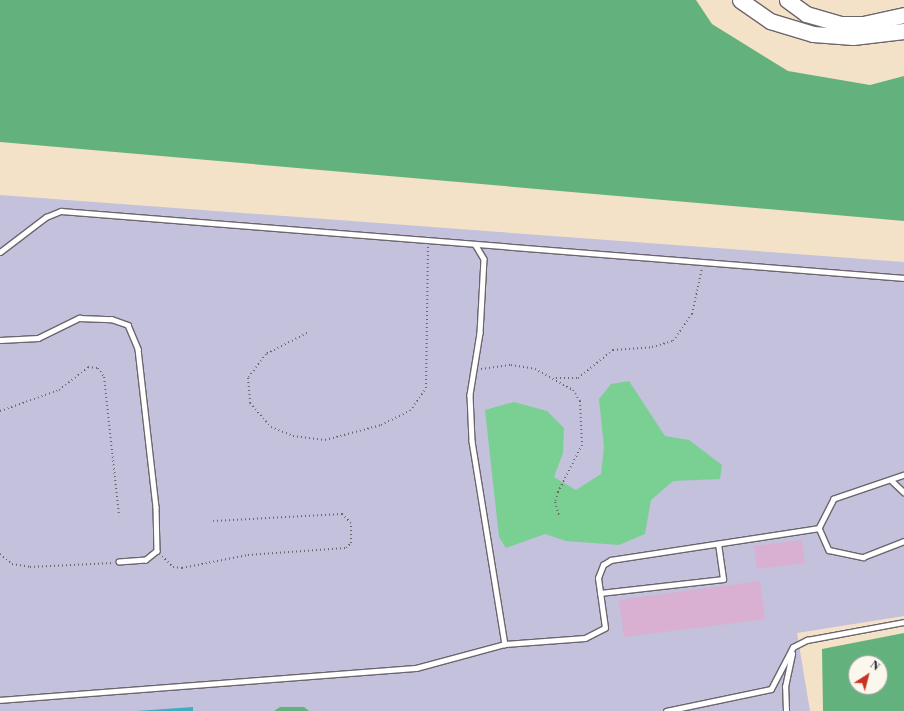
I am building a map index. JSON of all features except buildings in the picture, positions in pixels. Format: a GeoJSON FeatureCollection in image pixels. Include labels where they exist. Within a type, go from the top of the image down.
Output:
{"type":"FeatureCollection","features":[{"type":"Feature","properties":{"kind":"highway"},"geometry":{"type":"LineString","coordinates":[[740,0],[770,21],[812,34],[853,37],[904,31]]}},
{"type":"Feature","properties":{"kind":"highway"},"geometry":{"type":"LineString","coordinates":[[787,0],[806,14],[840,24],[863,24],[904,15]]}},
{"type":"Feature","properties":{"kind":"lane"},"geometry":{"type":"LineString","coordinates":[[0,252],[46,217],[61,211],[428,240],[704,264],[904,278]]}},
{"type":"Feature","properties":{"kind":"lane"},"geometry":{"type":"LineString","coordinates":[[475,244],[484,259],[474,370],[470,395],[472,441],[505,644]]}},
{"type":"Feature","properties":{"kind":"lane"},"geometry":{"type":"LineString","coordinates":[[0,340],[38,338],[79,318],[111,319],[128,324],[138,349],[156,506],[157,551],[146,560],[119,562]]}},
{"type":"Feature","properties":{"kind":"lane"},"geometry":{"type":"LineString","coordinates":[[819,528],[834,499],[904,475]]}},
{"type":"Feature","properties":{"kind":"lane"},"geometry":{"type":"LineString","coordinates":[[891,480],[904,492]]}},
{"type":"Feature","properties":{"kind":"lane"},"geometry":{"type":"LineString","coordinates":[[0,700],[416,668],[505,644],[585,638],[604,628],[598,578],[603,565],[611,560],[819,528]]}},
{"type":"Feature","properties":{"kind":"lane"},"geometry":{"type":"LineString","coordinates":[[819,528],[829,550],[863,557],[904,541]]}},
{"type":"Feature","properties":{"kind":"lane"},"geometry":{"type":"LineString","coordinates":[[600,593],[723,579],[718,544]]}},
{"type":"Feature","properties":{"kind":"lane"},"geometry":{"type":"LineString","coordinates":[[666,711],[771,689],[794,646],[807,640],[904,622]]}},
{"type":"Feature","properties":{"kind":"lane"},"geometry":{"type":"LineString","coordinates":[[786,711],[785,687],[794,646]]}},
{"type":"Feature","properties":{"kind":"path"},"geometry":{"type":"LineString","coordinates":[[307,333],[266,354],[248,378],[250,404],[271,427],[293,436],[325,440],[381,425],[410,411],[426,388],[428,240]]}},
{"type":"Feature","properties":{"kind":"path"},"geometry":{"type":"LineString","coordinates":[[555,378],[578,378],[613,350],[652,347],[673,341],[692,314],[704,264]]}},
{"type":"Feature","properties":{"kind":"path"},"geometry":{"type":"LineString","coordinates":[[474,370],[511,365],[535,369],[555,378],[573,390],[580,401],[582,445],[558,492],[555,502],[559,515]]}},
{"type":"Feature","properties":{"kind":"path"},"geometry":{"type":"LineString","coordinates":[[0,411],[59,390],[88,367],[98,368],[104,377],[119,516]]}},
{"type":"Feature","properties":{"kind":"path"},"geometry":{"type":"LineString","coordinates":[[157,551],[173,567],[182,568],[248,555],[346,548],[351,543],[351,523],[342,514],[213,521]]}},
{"type":"Feature","properties":{"kind":"path"},"geometry":{"type":"LineString","coordinates":[[0,554],[12,564],[30,567],[119,562]]}},
{"type":"Feature","properties":{"kind":"shaded area"},"geometry":{"type":"Polygon","coordinates":[[[0,195],[904,262],[904,616],[797,633],[810,711],[0,711],[0,195]]]}},
{"type":"Feature","properties":{"kind":"green space"},"geometry":{"type":"Polygon","coordinates":[[[0,0],[696,0],[712,24],[788,71],[870,85],[904,76],[904,221],[0,142],[0,0]]]}},
{"type":"Feature","properties":{"kind":"green space"},"geometry":{"type":"Polygon","coordinates":[[[629,381],[665,436],[689,440],[722,465],[720,479],[673,481],[651,500],[645,534],[619,545],[566,541],[545,534],[506,548],[499,537],[485,410],[514,402],[547,411],[564,428],[563,453],[554,477],[576,490],[601,474],[604,447],[599,399],[611,384],[629,381]]]}},
{"type":"Feature","properties":{"kind":"green space"},"geometry":{"type":"Polygon","coordinates":[[[904,633],[904,711],[823,711],[822,649],[904,633]]]}},
{"type":"Feature","properties":{"kind":"green space"},"geometry":{"type":"Polygon","coordinates":[[[280,707],[304,707],[309,711],[274,711],[280,707]]]}},
{"type":"Feature","properties":{"kind":"water"},"geometry":{"type":"Polygon","coordinates":[[[193,707],[193,711],[136,711],[193,707]]]}}]}
